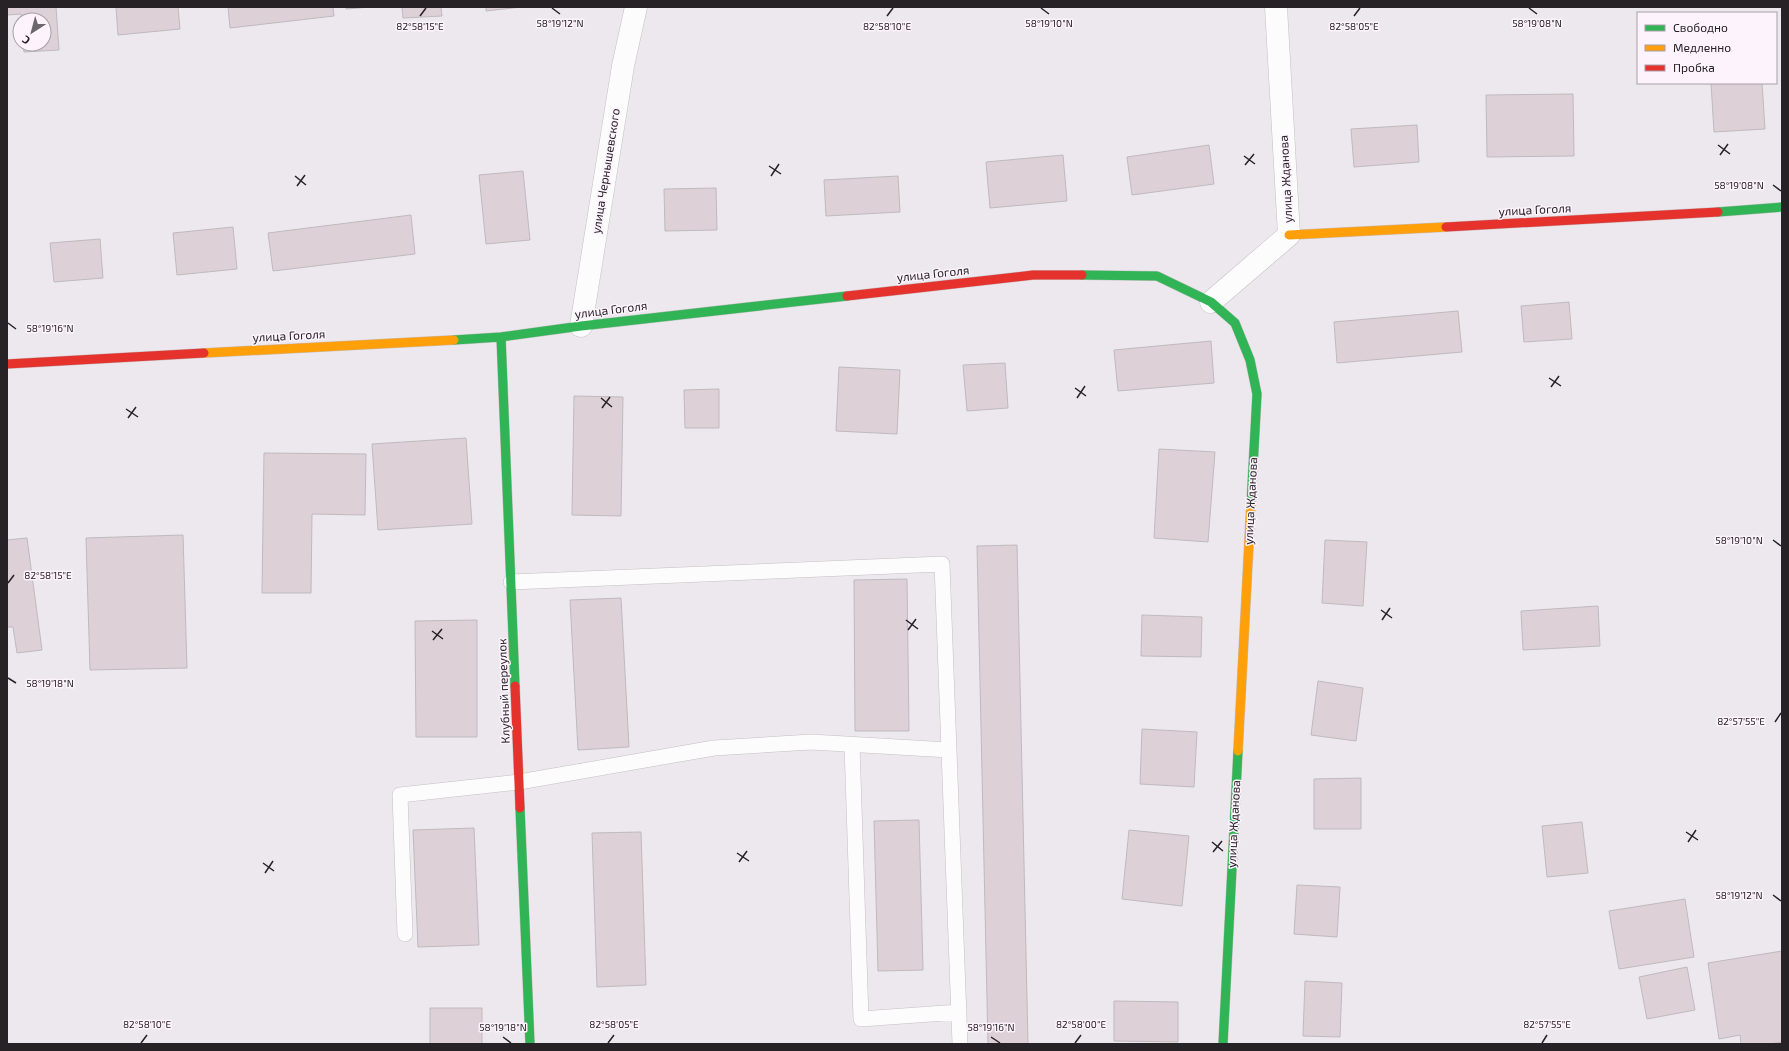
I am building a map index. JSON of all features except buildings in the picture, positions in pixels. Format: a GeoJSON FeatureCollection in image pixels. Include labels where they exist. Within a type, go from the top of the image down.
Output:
{"type":"FeatureCollection","features":[{"type":"Feature","properties":{"kind":"main road","name":"улица Гоголя"},"geometry":{"type":"LineString","coordinates":[[1289,235],[1719,212],[1782,207]]}},
{"type":"Feature","properties":{"kind":"main road","name":"улица Гоголя"},"geometry":{"type":"LineString","coordinates":[[7,364],[501,337],[581,326],[1033,275],[1157,276],[1211,302]]}},
{"type":"Feature","properties":{"kind":"main road","name":"улица Жданова"},"geometry":{"type":"LineString","coordinates":[[1211,302],[1235,323],[1250,360],[1257,394],[1223,1044]]}},
{"type":"Feature","properties":{"kind":"main road","name":"Клубный переулок"},"geometry":{"type":"LineString","coordinates":[[501,337],[530,1044]]}},
{"type":"Feature","properties":{"kind":"street","name":"улица Жданова"},"geometry":{"type":"LineString","coordinates":[[1211,302],[1289,235],[1276,7]]}},
{"type":"Feature","properties":{"kind":"street","name":"улица Чернышевского"},"geometry":{"type":"LineString","coordinates":[[581,326],[623,66],[635,12]]}},
{"type":"Feature","properties":{"kind":"lane"},"geometry":{"type":"LineString","coordinates":[[512,582],[942,564],[960,1044]]}},
{"type":"Feature","properties":{"kind":"lane"},"geometry":{"type":"LineString","coordinates":[[405,934],[400,795],[519,782],[714,748],[811,742],[949,750]]}},
{"type":"Feature","properties":{"kind":"lane"},"geometry":{"type":"LineString","coordinates":[[852,745],[861,1019],[959,1012]]}},
{"type":"Feature","properties":{"kind":"traffic: fast"},"geometry":{"type":"LineString","coordinates":[[1718,212],[1782,207]]}},
{"type":"Feature","properties":{"kind":"traffic: fast"},"geometry":{"type":"LineString","coordinates":[[1082,275],[1157,276],[1211,302],[1235,323],[1250,360],[1257,394],[1251,504]]}},
{"type":"Feature","properties":{"kind":"traffic: fast"},"geometry":{"type":"LineString","coordinates":[[454,340],[501,337],[581,326],[847,296]]}},
{"type":"Feature","properties":{"kind":"traffic: fast"},"geometry":{"type":"LineString","coordinates":[[501,337],[515,686]]}},
{"type":"Feature","properties":{"kind":"traffic: fast"},"geometry":{"type":"LineString","coordinates":[[1223,1044],[1238,751]]}},
{"type":"Feature","properties":{"kind":"traffic: fast"},"geometry":{"type":"LineString","coordinates":[[520,808],[530,1044]]}},
{"type":"Feature","properties":{"kind":"traffic: slow"},"geometry":{"type":"LineString","coordinates":[[1289,235],[1446,227]]}},
{"type":"Feature","properties":{"kind":"traffic: slow"},"geometry":{"type":"LineString","coordinates":[[204,353],[454,340]]}},
{"type":"Feature","properties":{"kind":"traffic: slow"},"geometry":{"type":"LineString","coordinates":[[1238,751],[1251,504]]}},
{"type":"Feature","properties":{"kind":"traffic: jam"},"geometry":{"type":"LineString","coordinates":[[1446,227],[1718,212]]}},
{"type":"Feature","properties":{"kind":"traffic: jam"},"geometry":{"type":"LineString","coordinates":[[847,296],[1033,275],[1082,275]]}},
{"type":"Feature","properties":{"kind":"traffic: jam"},"geometry":{"type":"LineString","coordinates":[[7,364],[204,353]]}},
{"type":"Feature","properties":{"kind":"traffic: jam"},"geometry":{"type":"LineString","coordinates":[[515,686],[520,808]]}}]}
